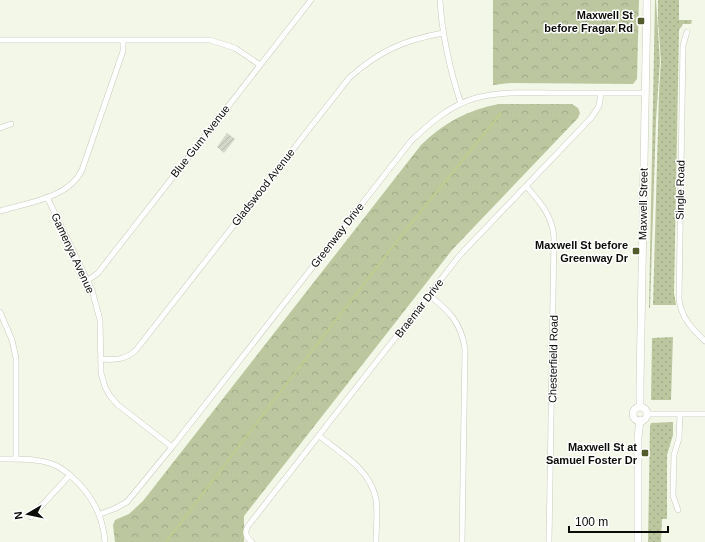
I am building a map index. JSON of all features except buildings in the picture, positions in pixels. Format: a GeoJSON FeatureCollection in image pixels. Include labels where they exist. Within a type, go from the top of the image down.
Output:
{"type":"FeatureCollection","features":[{"type":"Feature","properties":{"kind":"main road","name":"Maxwell Street"},"geometry":{"type":"LineString","coordinates":[[638,542],[638,437],[640,420],[636,419],[634,415],[636,409],[640,407],[647,0]]}},
{"type":"Feature","properties":{"kind":"main road"},"geometry":{"type":"LineString","coordinates":[[640,407],[644,408],[647,414],[646,418],[640,420]]}},
{"type":"Feature","properties":{"kind":"street","name":"Blue Gum Avenue"},"geometry":{"type":"LineString","coordinates":[[88,280],[98,273],[311,0]]}},
{"type":"Feature","properties":{"kind":"street"},"geometry":{"type":"LineString","coordinates":[[440,0],[443,33],[448,60],[460,104]]}},
{"type":"Feature","properties":{"kind":"street","name":"Single Road"},"geometry":{"type":"LineString","coordinates":[[688,32],[683,45],[678,294],[686,321],[705,341]]}},
{"type":"Feature","properties":{"kind":"street","name":"Gladswood Avenue"},"geometry":{"type":"LineString","coordinates":[[101,360],[114,360],[122,358],[130,355],[136,350],[349,78],[364,65],[391,48],[417,39],[443,33]]}},
{"type":"Feature","properties":{"kind":"street"},"geometry":{"type":"LineString","coordinates":[[0,40],[216,41],[235,48],[260,65]]}},
{"type":"Feature","properties":{"kind":"street"},"geometry":{"type":"LineString","coordinates":[[0,211],[47,197],[67,189],[75,182],[80,175],[123,51],[123,40]]}},
{"type":"Feature","properties":{"kind":"street","name":"Greenway Drive"},"geometry":{"type":"LineString","coordinates":[[100,514],[127,502],[410,141],[429,124],[445,112],[460,104],[476,98],[501,93],[646,93]]}},
{"type":"Feature","properties":{"kind":"street","name":"Braemar Drive"},"geometry":{"type":"LineString","coordinates":[[252,542],[248,539],[246,533],[248,526],[460,255],[596,112],[599,106],[601,93]]}},
{"type":"Feature","properties":{"kind":"street"},"geometry":{"type":"LineString","coordinates":[[0,128],[11,124]]}},
{"type":"Feature","properties":{"kind":"street","name":"Chesterfield Road"},"geometry":{"type":"LineString","coordinates":[[526,186],[546,210],[552,225],[554,237],[549,542]]}},
{"type":"Feature","properties":{"kind":"street","name":"Gamenya Avenue"},"geometry":{"type":"LineString","coordinates":[[47,197],[88,280],[98,311],[101,373],[103,383],[113,400],[172,446]]}},
{"type":"Feature","properties":{"kind":"street"},"geometry":{"type":"LineString","coordinates":[[429,295],[447,310],[454,319],[462,336],[465,349],[462,542]]}},
{"type":"Feature","properties":{"kind":"street"},"geometry":{"type":"LineString","coordinates":[[0,312],[12,340],[16,358],[16,459]]}},
{"type":"Feature","properties":{"kind":"street"},"geometry":{"type":"LineString","coordinates":[[647,414],[705,414]]}},
{"type":"Feature","properties":{"kind":"street"},"geometry":{"type":"LineString","coordinates":[[678,510],[673,496],[674,455],[680,438],[680,414]]}},
{"type":"Feature","properties":{"kind":"street"},"geometry":{"type":"LineString","coordinates":[[319,436],[356,464],[369,480],[376,499],[376,542]]}},
{"type":"Feature","properties":{"kind":"street"},"geometry":{"type":"LineString","coordinates":[[0,459],[34,460],[51,463],[60,467],[89,494],[100,514],[104,542]]}},
{"type":"Feature","properties":{"kind":"street"},"geometry":{"type":"LineString","coordinates":[[30,517],[70,475]]}},
{"type":"Feature","properties":{"kind":"green space"},"geometry":{"type":"Polygon","coordinates":[[[493,0],[639,0],[637,79],[633,84],[511,83],[493,85],[493,0]]]}},
{"type":"Feature","properties":{"kind":"green space"},"geometry":{"type":"Polygon","coordinates":[[[655,0],[660,61],[656,120],[649,308],[655,0]]]}},
{"type":"Feature","properties":{"kind":"green space"},"geometry":{"type":"Polygon","coordinates":[[[658,0],[679,0],[679,20],[692,20],[691,24],[683,24],[679,30],[674,293],[676,305],[653,305],[661,61],[658,0]]]}},
{"type":"Feature","properties":{"kind":"green space"},"geometry":{"type":"Polygon","coordinates":[[[499,104],[572,104],[578,108],[580,113],[578,118],[452,250],[244,516],[244,542],[115,542],[113,525],[115,520],[129,514],[143,501],[421,145],[438,130],[457,118],[477,110],[499,104]]]}},
{"type":"Feature","properties":{"kind":"green space"},"geometry":{"type":"Polygon","coordinates":[[[673,337],[671,400],[651,400],[652,338],[673,337]]]}},
{"type":"Feature","properties":{"kind":"green space"},"geometry":{"type":"Polygon","coordinates":[[[673,422],[673,435],[667,455],[667,519],[662,519],[661,542],[648,542],[650,427],[651,423],[673,422]]]}},
{"type":"Feature","properties":{"kind":"waterway"},"geometry":{"type":"LineString","coordinates":[[166,542],[405,231],[501,113]]}},
{"type":"Feature","properties":{"kind":"place","name":"Maxwell St before Fragar Rd"},"geometry":{"type":"Point","coordinates":[641,21]}},
{"type":"Feature","properties":{"kind":"place","name":"Maxwell St before Greenway Dr"},"geometry":{"type":"Point","coordinates":[636,251]}},
{"type":"Feature","properties":{"kind":"place","name":"Maxwell St at Samuel Foster Dr"},"geometry":{"type":"Point","coordinates":[645,453]}}]}
